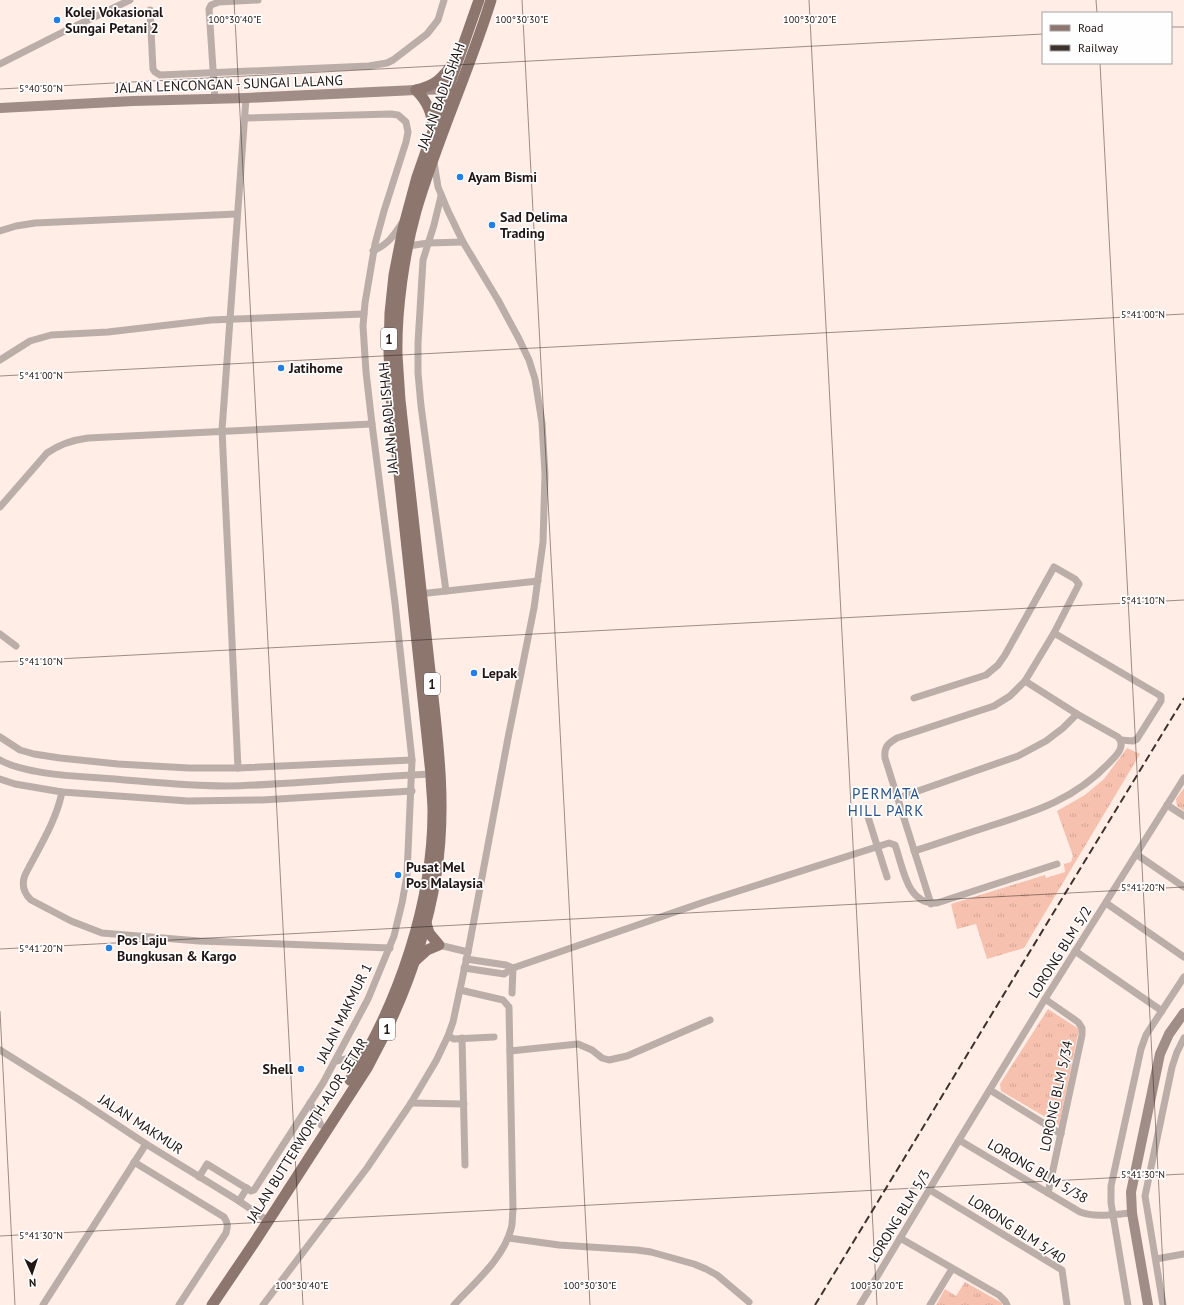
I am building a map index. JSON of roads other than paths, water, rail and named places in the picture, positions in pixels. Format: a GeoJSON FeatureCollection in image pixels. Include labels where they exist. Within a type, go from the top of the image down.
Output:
{"type":"FeatureCollection","features":[{"type":"Feature","properties":{"kind":"main road","name":"JALAN BADLISHAH"},"geometry":{"type":"LineString","coordinates":[[417,595],[391,398],[388,353],[394,275],[406,217],[447,89],[479,0]]}},
{"type":"Feature","properties":{"kind":"main road","name":"JALAN BADLISHAH"},"geometry":{"type":"LineString","coordinates":[[436,774],[417,595],[400,400],[397,354],[399,314],[404,269],[416,212],[433,159],[479,37],[491,0]]}},
{"type":"Feature","properties":{"kind":"main road"},"geometry":{"type":"LineString","coordinates":[[416,90],[435,84],[450,67],[462,49]]}},
{"type":"Feature","properties":{"kind":"main road"},"geometry":{"type":"LineString","coordinates":[[416,90],[424,98],[430,109],[433,121],[433,131]]}},
{"type":"Feature","properties":{"kind":"main road","name":"JALAN BUTTERWORTH-ALOR SETAR"},"geometry":{"type":"LineString","coordinates":[[211,1304],[265,1219],[367,1068],[394,1013],[415,961],[426,923],[436,873],[441,811],[436,774]]}},
{"type":"Feature","properties":{"kind":"main road","name":"JALAN BUTTERWORTH-ALOR SETAR"},"geometry":{"type":"LineString","coordinates":[[265,1219],[321,1125],[366,1055],[398,984],[413,939],[425,890],[428,872],[436,774]]}},
{"type":"Feature","properties":{"kind":"main road"},"geometry":{"type":"LineString","coordinates":[[415,961],[427,950],[439,945],[429,933],[426,923]]}},
{"type":"Feature","properties":{"kind":"street"},"geometry":{"type":"LineString","coordinates":[[0,64],[130,0]]}},
{"type":"Feature","properties":{"kind":"street"},"geometry":{"type":"LineString","coordinates":[[215,99],[209,9],[210,5],[219,2],[258,0]]}},
{"type":"Feature","properties":{"kind":"street"},"geometry":{"type":"LineString","coordinates":[[150,10],[153,69],[160,75],[369,66],[387,63],[399,56],[432,29],[438,20],[444,0]]}},
{"type":"Feature","properties":{"kind":"street","name":"JALAN LENCONGAN - SUNGAI LALANG"},"geometry":{"type":"LineString","coordinates":[[0,108],[133,101],[459,89]]}},
{"type":"Feature","properties":{"kind":"street"},"geometry":{"type":"LineString","coordinates":[[238,768],[222,430],[246,98]]}},
{"type":"Feature","properties":{"kind":"street","name":"JALAN MAKMUR 1"},"geometry":{"type":"LineString","coordinates":[[245,118],[391,114],[398,115],[406,122],[408,132],[406,142],[384,211],[373,252],[364,314],[366,372],[395,603],[412,760],[412,791],[407,874],[402,903],[390,948],[368,999],[336,1062],[254,1190],[251,1191],[247,1188]]}},
{"type":"Feature","properties":{"kind":"street"},"geometry":{"type":"LineString","coordinates":[[263,1305],[367,1168],[411,1103],[436,1061],[448,1036],[467,956],[534,608],[543,542],[545,474],[542,423],[534,379],[529,360],[519,339],[498,300],[463,242],[441,196],[433,159]]}},
{"type":"Feature","properties":{"kind":"street"},"geometry":{"type":"LineString","coordinates":[[441,196],[434,226],[423,260],[420,296],[418,373],[421,406],[446,591]]}},
{"type":"Feature","properties":{"kind":"street"},"geometry":{"type":"LineString","coordinates":[[0,231],[16,226],[35,223],[237,214]]}},
{"type":"Feature","properties":{"kind":"street"},"geometry":{"type":"LineString","coordinates":[[373,252],[384,246],[394,235],[406,217]]}},
{"type":"Feature","properties":{"kind":"street"},"geometry":{"type":"LineString","coordinates":[[408,246],[428,242],[463,242]]}},
{"type":"Feature","properties":{"kind":"street"},"geometry":{"type":"LineString","coordinates":[[0,360],[30,341],[40,337],[108,332],[187,322],[364,314]]}},
{"type":"Feature","properties":{"kind":"street"},"geometry":{"type":"LineString","coordinates":[[0,507],[47,453],[66,442],[88,438],[222,430],[372,424]]}},
{"type":"Feature","properties":{"kind":"street"},"geometry":{"type":"LineString","coordinates":[[914,698],[986,675],[998,665],[1054,567],[1075,579],[1079,584],[1054,633],[1025,681],[1010,696],[994,706],[897,738],[886,746],[884,751],[885,758],[931,904]]}},
{"type":"Feature","properties":{"kind":"street"},"geometry":{"type":"LineString","coordinates":[[417,595],[538,581]]}},
{"type":"Feature","properties":{"kind":"street"},"geometry":{"type":"LineString","coordinates":[[1025,681],[1121,740],[1133,741],[1137,739],[1161,701],[1161,696],[1054,633]]}},
{"type":"Feature","properties":{"kind":"street"},"geometry":{"type":"LineString","coordinates":[[0,634],[16,646]]}},
{"type":"Feature","properties":{"kind":"street"},"geometry":{"type":"LineString","coordinates":[[898,798],[1018,756],[1046,741],[1063,728],[1077,714]]}},
{"type":"Feature","properties":{"kind":"street"},"geometry":{"type":"LineString","coordinates":[[0,738],[20,750],[60,758],[118,764],[189,768],[238,768],[412,760]]}},
{"type":"Feature","properties":{"kind":"street"},"geometry":{"type":"LineString","coordinates":[[914,851],[1023,816],[1050,806],[1067,797],[1093,778],[1115,757],[1120,751],[1122,745],[1121,740]]}},
{"type":"Feature","properties":{"kind":"street"},"geometry":{"type":"LineString","coordinates":[[0,760],[8,765],[22,769],[65,775],[226,786],[305,783],[436,774]]}},
{"type":"Feature","properties":{"kind":"street","name":"LORONG BLM 5/2"},"geometry":{"type":"LineString","coordinates":[[959,1140],[1045,999],[1184,778]]}},
{"type":"Feature","properties":{"kind":"street"},"geometry":{"type":"LineString","coordinates":[[0,779],[15,784],[62,792],[209,802],[412,791]]}},
{"type":"Feature","properties":{"kind":"street"},"geometry":{"type":"LineString","coordinates":[[62,792],[51,825],[24,875],[23,884],[24,890],[31,900],[71,921],[102,933],[118,935],[199,941],[390,948]]}},
{"type":"Feature","properties":{"kind":"street"},"geometry":{"type":"LineString","coordinates":[[1167,804],[1184,816]]}},
{"type":"Feature","properties":{"kind":"street"},"geometry":{"type":"LineString","coordinates":[[868,818],[887,876]]}},
{"type":"Feature","properties":{"kind":"street"},"geometry":{"type":"LineString","coordinates":[[464,968],[504,974],[513,968],[711,900],[889,843],[895,845],[911,890],[918,898],[931,904],[1058,864]]}},
{"type":"Feature","properties":{"kind":"street"},"geometry":{"type":"LineString","coordinates":[[1136,854],[1184,887]]}},
{"type":"Feature","properties":{"kind":"street"},"geometry":{"type":"LineString","coordinates":[[1106,903],[1184,956]]}},
{"type":"Feature","properties":{"kind":"street"},"geometry":{"type":"LineString","coordinates":[[439,945],[467,956],[513,968]]}},
{"type":"Feature","properties":{"kind":"street"},"geometry":{"type":"LineString","coordinates":[[1075,951],[1162,1011]]}},
{"type":"Feature","properties":{"kind":"street"},"geometry":{"type":"LineString","coordinates":[[512,993],[513,968]]}},
{"type":"Feature","properties":{"kind":"street"},"geometry":{"type":"LineString","coordinates":[[1128,1305],[1113,1215],[1111,1186],[1141,1049],[1146,1035],[1184,977]]}},
{"type":"Feature","properties":{"kind":"street"},"geometry":{"type":"LineString","coordinates":[[454,1305],[492,1264],[508,1238],[513,1210],[509,1005],[498,998],[460,990]]}},
{"type":"Feature","properties":{"kind":"street","name":"LORONG BLM 5/34"},"geometry":{"type":"LineString","coordinates":[[1045,999],[1078,1022],[1082,1028],[1082,1035],[1048,1193]]}},
{"type":"Feature","properties":{"kind":"street"},"geometry":{"type":"LineString","coordinates":[[1148,1305],[1132,1212],[1132,1182],[1160,1054],[1169,1034],[1184,1015]]}},
{"type":"Feature","properties":{"kind":"street"},"geometry":{"type":"LineString","coordinates":[[510,1051],[578,1044],[592,1050],[602,1058],[614,1059],[634,1054],[710,1020]]}},
{"type":"Feature","properties":{"kind":"street"},"geometry":{"type":"LineString","coordinates":[[448,1036],[454,1038],[494,1037]]}},
{"type":"Feature","properties":{"kind":"street"},"geometry":{"type":"LineString","coordinates":[[462,1038],[465,1165]]}},
{"type":"Feature","properties":{"kind":"street"},"geometry":{"type":"LineString","coordinates":[[1163,1305],[1145,1196],[1172,1068],[1177,1052],[1184,1038]]}},
{"type":"Feature","properties":{"kind":"street","name":"JALAN MAKMUR"},"geometry":{"type":"LineString","coordinates":[[0,1050],[265,1219]]}},
{"type":"Feature","properties":{"kind":"street"},"geometry":{"type":"LineString","coordinates":[[336,1062],[366,1055]]}},
{"type":"Feature","properties":{"kind":"street"},"geometry":{"type":"LineString","coordinates":[[990,1090],[1061,1134]]}},
{"type":"Feature","properties":{"kind":"street"},"geometry":{"type":"LineString","coordinates":[[310,1103],[321,1125]]}},
{"type":"Feature","properties":{"kind":"street"},"geometry":{"type":"LineString","coordinates":[[411,1103],[464,1104]]}},
{"type":"Feature","properties":{"kind":"street","name":"LORONG BLM 5/38"},"geometry":{"type":"LineString","coordinates":[[959,1140],[1083,1214],[1113,1215],[1132,1212]]}},
{"type":"Feature","properties":{"kind":"street","name":"LORONG BLM 5/3"},"geometry":{"type":"LineString","coordinates":[[860,1305],[959,1140]]}},
{"type":"Feature","properties":{"kind":"street"},"geometry":{"type":"LineString","coordinates":[[43,1305],[146,1144]]}},
{"type":"Feature","properties":{"kind":"street"},"geometry":{"type":"LineString","coordinates":[[134,1162],[224,1216],[228,1221],[226,1233],[178,1305]]}},
{"type":"Feature","properties":{"kind":"street"},"geometry":{"type":"LineString","coordinates":[[199,1176],[207,1164],[247,1188],[239,1201]]}},
{"type":"Feature","properties":{"kind":"street","name":"LORONG BLM 5/40"},"geometry":{"type":"LineString","coordinates":[[930,1190],[1062,1270],[1067,1305]]}},
{"type":"Feature","properties":{"kind":"street"},"geometry":{"type":"LineString","coordinates":[[508,1238],[559,1245],[651,1252],[694,1264],[706,1269],[717,1275],[749,1302]]}},
{"type":"Feature","properties":{"kind":"street"},"geometry":{"type":"LineString","coordinates":[[900,1238],[999,1295],[1007,1305]]}},
{"type":"Feature","properties":{"kind":"street"},"geometry":{"type":"LineString","coordinates":[[1156,1259],[1184,1254]]}},
{"type":"Feature","properties":{"kind":"street"},"geometry":{"type":"LineString","coordinates":[[930,1305],[952,1269]]}},
{"type":"Feature","properties":{"kind":"railway"},"geometry":{"type":"LineString","coordinates":[[815,1305],[1184,698]]}},
{"type":"Feature","properties":{"kind":"place","name":"Kolej Vokasional Sungai Petani 2"},"geometry":{"type":"Point","coordinates":[57,20]}},
{"type":"Feature","properties":{"kind":"place","name":"Ayam Bismi"},"geometry":{"type":"Point","coordinates":[460,177]}},
{"type":"Feature","properties":{"kind":"place","name":"Sad Delima Trading"},"geometry":{"type":"Point","coordinates":[492,225]}},
{"type":"Feature","properties":{"kind":"place","name":"Jatihome"},"geometry":{"type":"Point","coordinates":[281,368]}},
{"type":"Feature","properties":{"kind":"place","name":"Lepak"},"geometry":{"type":"Point","coordinates":[474,673]}},
{"type":"Feature","properties":{"kind":"place","name":"Pusat Mel Pos Malaysia"},"geometry":{"type":"Point","coordinates":[398,875]}},
{"type":"Feature","properties":{"kind":"place","name":"Pos Laju Bungkusan & Kargo"},"geometry":{"type":"Point","coordinates":[109,948]}},
{"type":"Feature","properties":{"kind":"place","name":"Shell"},"geometry":{"type":"Point","coordinates":[301,1069]}},
{"type":"Feature","properties":{"kind":"district","name":"PERMATA HILL PARK"},"geometry":{"type":"Point","coordinates":[886,802]}}]}
